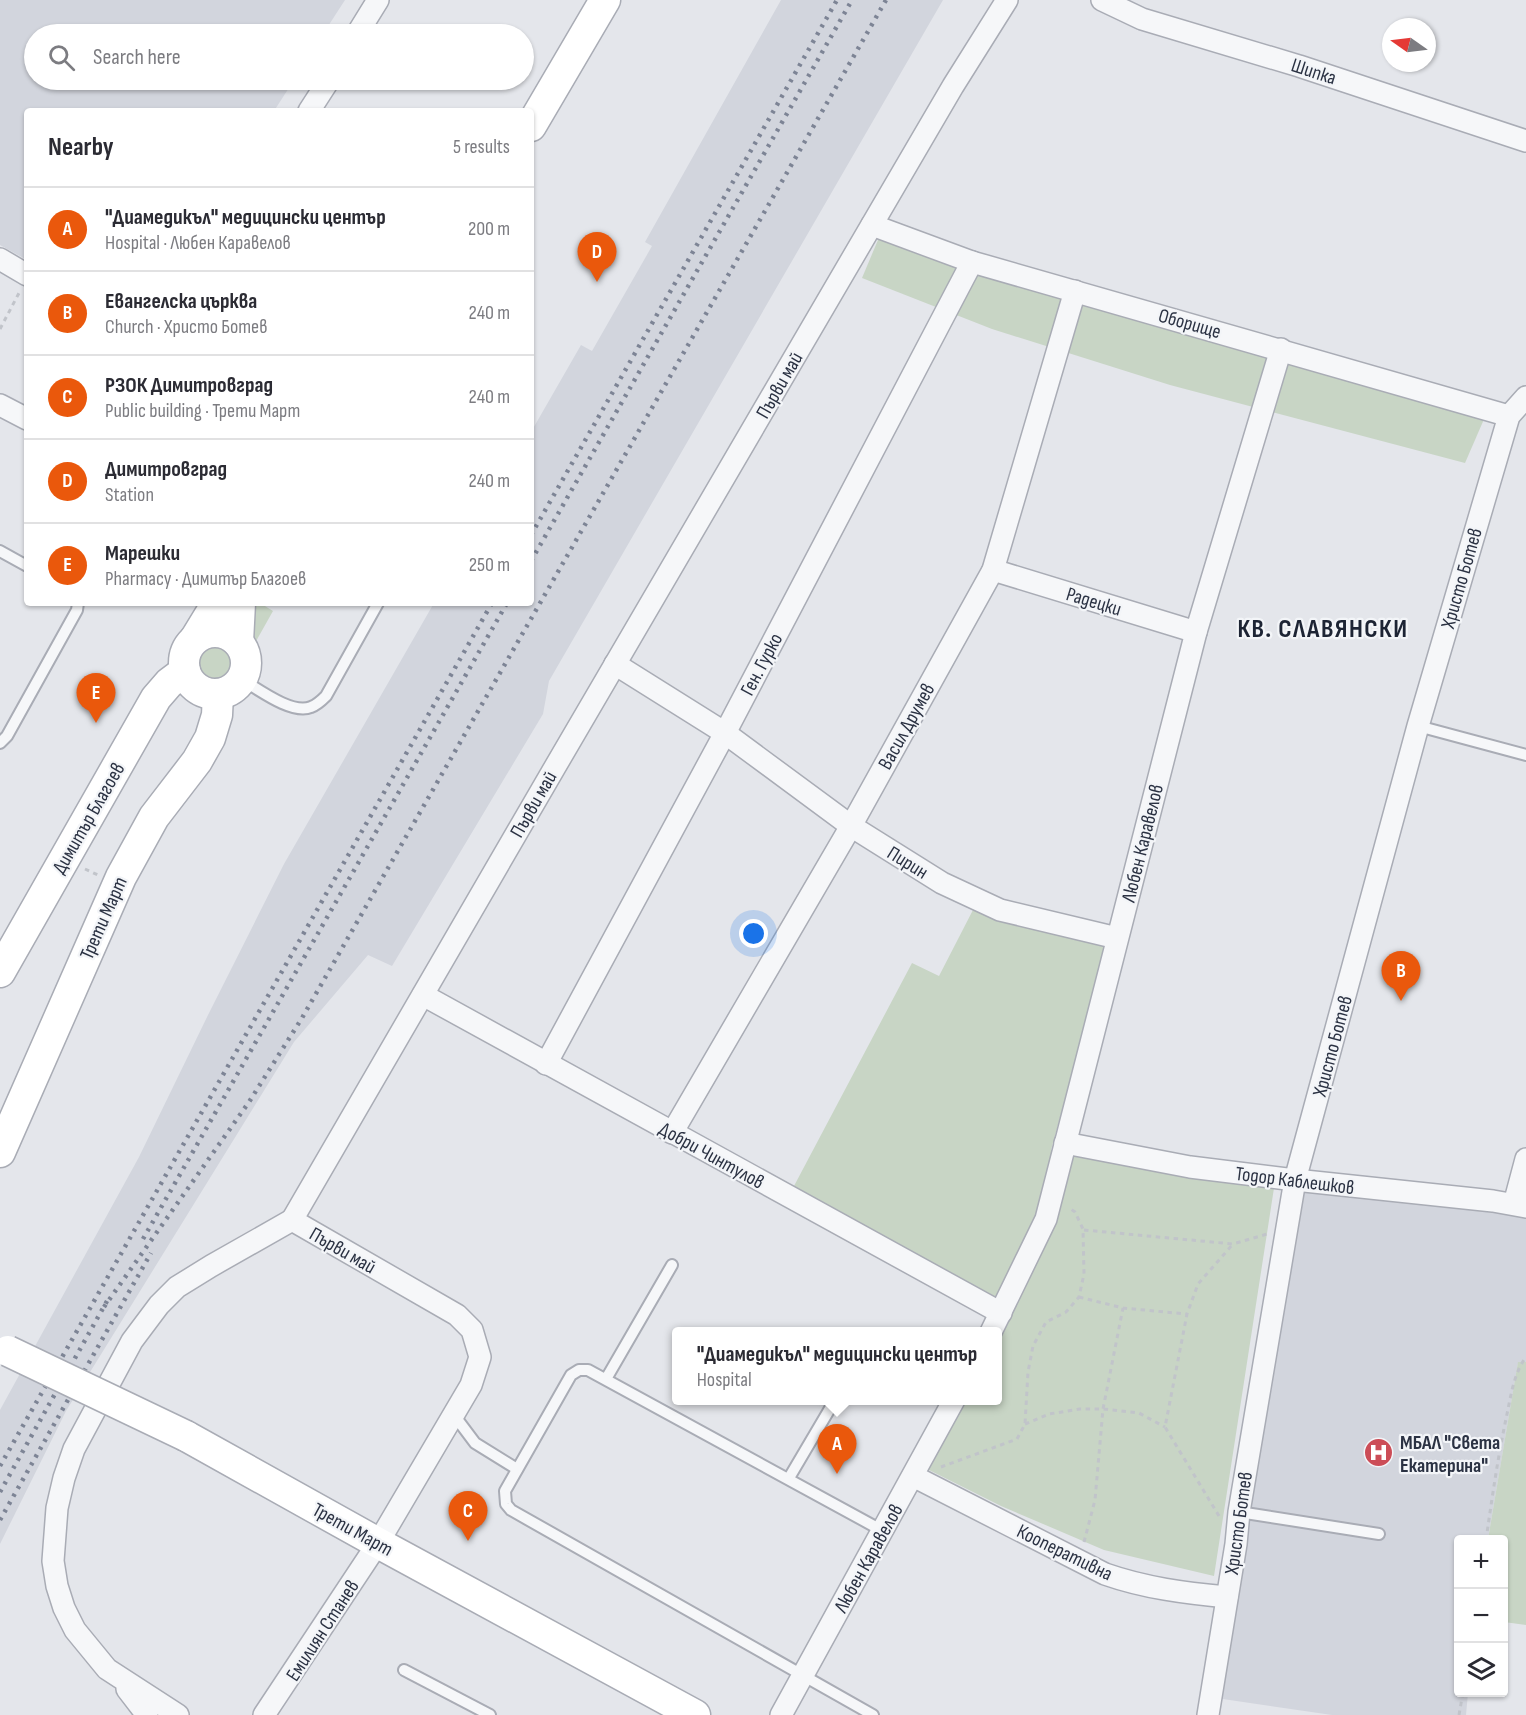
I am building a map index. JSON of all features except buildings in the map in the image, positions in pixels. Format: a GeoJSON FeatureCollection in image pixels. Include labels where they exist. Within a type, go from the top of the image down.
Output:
{"type":"FeatureCollection","features":[{"type":"Feature","properties":{"kind":"street"},"geometry":{"type":"LineString","coordinates":[[363,24],[378,0]]}},
{"type":"Feature","properties":{"kind":"street"},"geometry":{"type":"LineString","coordinates":[[534,121],[605,0]]}},
{"type":"Feature","properties":{"kind":"street","name":"Първи май"},"geometry":{"type":"LineString","coordinates":[[378,1543],[471,1385],[480,1357],[472,1330],[457,1316],[291,1220],[953,86],[1007,0]]}},
{"type":"Feature","properties":{"kind":"street","name":"Шипка"},"geometry":{"type":"LineString","coordinates":[[1102,0],[1142,19],[1299,66],[1526,141]]}},
{"type":"Feature","properties":{"kind":"street"},"geometry":{"type":"LineString","coordinates":[[311,108],[323,90]]}},
{"type":"Feature","properties":{"kind":"street","name":"Оборище"},"geometry":{"type":"LineString","coordinates":[[872,225],[972,262],[1509,416]]}},
{"type":"Feature","properties":{"kind":"street"},"geometry":{"type":"LineString","coordinates":[[0,259],[24,282]]}},
{"type":"Feature","properties":{"kind":"street","name":"Ген. Гурко"},"geometry":{"type":"LineString","coordinates":[[546,1064],[725,733],[972,262]]}},
{"type":"Feature","properties":{"kind":"street","name":"Васил Друмев"},"geometry":{"type":"LineString","coordinates":[[672,1133],[851,826],[993,570],[1075,291]]}},
{"type":"Feature","properties":{"kind":"street","name":"Любен Каравелов"},"geometry":{"type":"LineString","coordinates":[[996,1322],[1046,1219],[1196,632],[1281,349]]}},
{"type":"Feature","properties":{"kind":"street","name":"Христо Ботев"},"geometry":{"type":"LineString","coordinates":[[1208,1715],[1294,1180],[1418,726],[1509,416],[1526,397]]}},
{"type":"Feature","properties":{"kind":"street"},"geometry":{"type":"LineString","coordinates":[[0,405],[24,417]]}},
{"type":"Feature","properties":{"kind":"street","name":"Радецки"},"geometry":{"type":"LineString","coordinates":[[993,570],[1196,632]]}},
{"type":"Feature","properties":{"kind":"street"},"geometry":{"type":"LineString","coordinates":[[195,639],[217,632],[228,635],[238,642],[246,657],[246,669],[230,687],[209,694],[191,682],[185,670],[184,657],[188,649],[216,606]]}},
{"type":"Feature","properties":{"kind":"street"},"geometry":{"type":"LineString","coordinates":[[238,642],[240,606]]}},
{"type":"Feature","properties":{"kind":"street","name":"Пирин"},"geometry":{"type":"LineString","coordinates":[[615,664],[725,733],[851,826],[942,883],[1000,910],[1117,939]]}},
{"type":"Feature","properties":{"kind":"street","name":"Димитър Благоев"},"geometry":{"type":"LineString","coordinates":[[0,972],[156,698],[185,670]]}},
{"type":"Feature","properties":{"kind":"street","name":"Трети Март"},"geometry":{"type":"LineString","coordinates":[[0,1152],[118,883],[154,817],[204,750],[230,687]]}},
{"type":"Feature","properties":{"kind":"street","name":"Добри Чинтулов"},"geometry":{"type":"LineString","coordinates":[[423,995],[672,1133],[996,1322]]}},
{"type":"Feature","properties":{"kind":"street","name":"Тодор Каблешков"},"geometry":{"type":"LineString","coordinates":[[1065,1143],[1190,1167],[1520,1205]]}},
{"type":"Feature","properties":{"kind":"street"},"geometry":{"type":"LineString","coordinates":[[1520,1205],[1526,1159]]}},
{"type":"Feature","properties":{"kind":"street"},"geometry":{"type":"LineString","coordinates":[[147,1715],[132,1694],[107,1669],[75,1630],[64,1608],[54,1561],[57,1508],[64,1478],[74,1449],[132,1341],[159,1305],[177,1287],[291,1220]]}},
{"type":"Feature","properties":{"kind":"street","name":"Трети Март"},"geometry":{"type":"LineString","coordinates":[[3,1349],[186,1436],[695,1715]]}},
{"type":"Feature","properties":{"kind":"street","name":"Любен Каравелов"},"geometry":{"type":"LineString","coordinates":[[782,1715],[952,1405]]}},
{"type":"Feature","properties":{"kind":"street","name":"Кооперативна"},"geometry":{"type":"LineString","coordinates":[[914,1476],[1105,1574],[1134,1584],[1227,1598]]}},
{"type":"Feature","properties":{"kind":"street","name":"Емилиян Станев"},"geometry":{"type":"LineString","coordinates":[[264,1715],[378,1543]]}},
{"type":"Feature","properties":{"kind":"street"},"geometry":{"type":"LineString","coordinates":[[107,1669],[178,1715]]}},
{"type":"Feature","properties":{"kind":"lane"},"geometry":{"type":"LineString","coordinates":[[0,551],[24,564]]}},
{"type":"Feature","properties":{"kind":"lane"},"geometry":{"type":"LineString","coordinates":[[0,743],[8,736],[78,606]]}},
{"type":"Feature","properties":{"kind":"lane"},"geometry":{"type":"LineString","coordinates":[[230,687],[299,709],[318,704],[326,696],[376,606]]}},
{"type":"Feature","properties":{"kind":"lane"},"geometry":{"type":"LineString","coordinates":[[1418,726],[1526,755]]}},
{"type":"Feature","properties":{"kind":"lane"},"geometry":{"type":"LineString","coordinates":[[606,1379],[672,1265]]}},
{"type":"Feature","properties":{"kind":"lane"},"geometry":{"type":"LineString","coordinates":[[873,1715],[511,1510],[506,1504],[505,1491],[571,1376],[579,1370],[588,1370],[883,1531]]}},
{"type":"Feature","properties":{"kind":"lane"},"geometry":{"type":"LineString","coordinates":[[789,1478],[833,1405]]}},
{"type":"Feature","properties":{"kind":"lane"},"geometry":{"type":"LineString","coordinates":[[454,1415],[475,1443],[517,1469]]}},
{"type":"Feature","properties":{"kind":"lane"},"geometry":{"type":"LineString","coordinates":[[1239,1512],[1379,1534]]}},
{"type":"Feature","properties":{"kind":"lane"},"geometry":{"type":"LineString","coordinates":[[404,1670],[490,1715]]}},
{"type":"Feature","properties":{"kind":"path"},"geometry":{"type":"LineString","coordinates":[[0,329],[24,282]]}},
{"type":"Feature","properties":{"kind":"path"},"geometry":{"type":"LineString","coordinates":[[64,861],[118,883]]}},
{"type":"Feature","properties":{"kind":"path"},"geometry":{"type":"LineString","coordinates":[[914,1476],[1017,1439],[1025,1424],[1028,1372],[1033,1346],[1046,1322],[1066,1312],[1079,1297],[1084,1274],[1083,1230],[1075,1212],[1052,1196]]}},
{"type":"Feature","properties":{"kind":"path"},"geometry":{"type":"LineString","coordinates":[[1083,1230],[1233,1244],[1286,1228]]}},
{"type":"Feature","properties":{"kind":"path"},"geometry":{"type":"LineString","coordinates":[[1165,1427],[1186,1314],[1198,1284],[1233,1244]]}},
{"type":"Feature","properties":{"kind":"path"},"geometry":{"type":"LineString","coordinates":[[1079,1297],[1123,1308],[1186,1314]]}},
{"type":"Feature","properties":{"kind":"path"},"geometry":{"type":"LineString","coordinates":[[1080,1561],[1095,1500],[1103,1409],[1123,1308]]}},
{"type":"Feature","properties":{"kind":"path"},"geometry":{"type":"LineString","coordinates":[[1487,1535],[1500,1445],[1519,1368],[1526,1357]]}},
{"type":"Feature","properties":{"kind":"path"},"geometry":{"type":"LineString","coordinates":[[1025,1424],[1049,1414],[1080,1409],[1103,1409],[1139,1413],[1165,1427],[1236,1544]]}},
{"type":"Feature","properties":{"kind":"path"},"geometry":{"type":"LineString","coordinates":[[1459,1715],[1462,1697]]}},
{"type":"Feature","properties":{"kind":"shaded area"},"geometry":{"type":"Polygon","coordinates":[[[0,0],[345,0],[329,24],[24,24],[24,90],[288,90],[276,108],[24,108],[24,258],[0,245],[0,0]]]}},
{"type":"Feature","properties":{"kind":"shaded area"},"geometry":{"type":"Polygon","coordinates":[[[781,0],[943,0],[549,681],[543,714],[392,966],[368,955],[294,1042],[66,1411],[0,1544],[0,1410],[139,1157],[284,864],[432,606],[534,606],[534,427],[581,345],[592,351],[652,246],[645,242],[781,0]]]}},
{"type":"Feature","properties":{"kind":"shaded area","name":"МБАЛ \"Света Екатерина\""},"geometry":{"type":"Polygon","coordinates":[[[1296,1192],[1499,1207],[1526,1213],[1526,1362],[1518,1363],[1489,1535],[1454,1535],[1454,1697],[1468,1697],[1466,1715],[1332,1715],[1216,1698],[1296,1192]]]}},
{"type":"Feature","properties":{"kind":"green space"},"geometry":{"type":"Polygon","coordinates":[[[883,228],[1488,410],[1465,463],[1170,385],[992,329],[862,278],[883,228]]]}},
{"type":"Feature","properties":{"kind":"green space"},"geometry":{"type":"Polygon","coordinates":[[[245,606],[265,606],[273,611],[255,643],[247,623],[245,606]]]}},
{"type":"Feature","properties":{"kind":"green space"},"geometry":{"type":"Polygon","coordinates":[[[214,645],[227,651],[233,664],[227,677],[214,683],[201,677],[195,664],[201,651],[214,645]]]}},
{"type":"Feature","properties":{"kind":"green space"},"geometry":{"type":"Polygon","coordinates":[[[974,908],[1009,923],[1107,947],[1051,1150],[1274,1188],[1214,1576],[1104,1550],[1001,1506],[925,1468],[960,1405],[1002,1405],[1002,1329],[1011,1312],[794,1186],[912,963],[939,976],[974,908]]]}},
{"type":"Feature","properties":{"kind":"green space"},"geometry":{"type":"Polygon","coordinates":[[[1518,1362],[1526,1362],[1526,1625],[1508,1623],[1508,1535],[1489,1535],[1518,1362]]]}},
{"type":"Feature","properties":{"kind":"railway"},"geometry":{"type":"LineString","coordinates":[[534,530],[837,0]]}},
{"type":"Feature","properties":{"kind":"railway"},"geometry":{"type":"LineString","coordinates":[[534,556],[852,0]]}},
{"type":"Feature","properties":{"kind":"railway"},"geometry":{"type":"LineString","coordinates":[[104,1307],[249,1102],[302,1018],[886,0]]}},
{"type":"Feature","properties":{"kind":"railway"},"geometry":{"type":"LineString","coordinates":[[0,1466],[490,606]]}},
{"type":"Feature","properties":{"kind":"railway"},"geometry":{"type":"LineString","coordinates":[[143,1239],[505,606]]}},
{"type":"Feature","properties":{"kind":"railway"},"geometry":{"type":"LineString","coordinates":[[0,1520],[151,1253]]}},
{"type":"Feature","properties":{"kind":"railway"},"geometry":{"type":"LineString","coordinates":[[0,1492],[107,1301]]}},
{"type":"Feature","properties":{"kind":"place","name":"Димитровград"},"geometry":{"type":"Point","coordinates":[597,282]}},
{"type":"Feature","properties":{"kind":"place","name":"Марешки"},"geometry":{"type":"Point","coordinates":[96,723]}},
{"type":"Feature","properties":{"kind":"place","name":"Евангелска църква"},"geometry":{"type":"Point","coordinates":[1401,1001]}},
{"type":"Feature","properties":{"kind":"place","name":"МБАЛ \"Света Екатерина\""},"geometry":{"type":"Point","coordinates":[1379,1453]}},
{"type":"Feature","properties":{"kind":"place","name":"\"Диамедикъл\" медицински център"},"geometry":{"type":"Point","coordinates":[837,1474]}},
{"type":"Feature","properties":{"kind":"place","name":"РЗОК Димитровград"},"geometry":{"type":"Point","coordinates":[468,1541]}},
{"type":"Feature","properties":{"kind":"district","name":"КВ. СЛАВЯНСКИ"},"geometry":{"type":"Point","coordinates":[1323,628]}}]}
